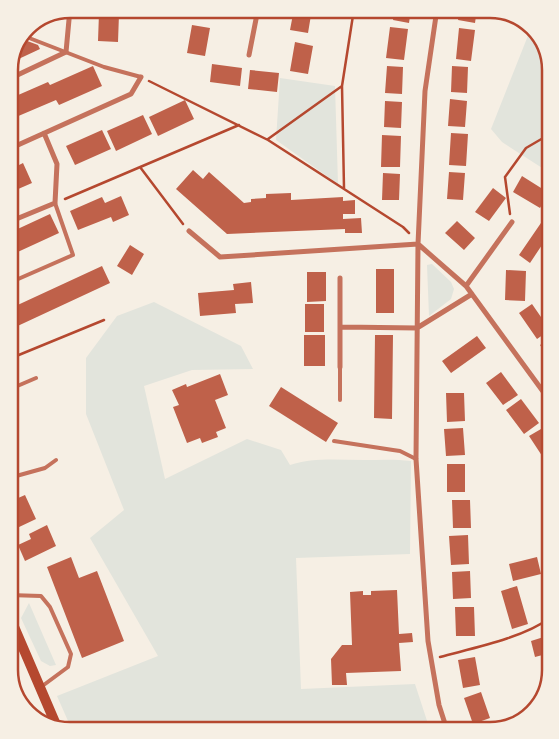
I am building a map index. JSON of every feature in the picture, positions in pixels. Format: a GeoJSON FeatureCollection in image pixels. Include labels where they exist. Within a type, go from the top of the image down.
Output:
{"type":"FeatureCollection","features":[{"type":"Feature","properties":{"kind":"main road"},"geometry":{"type":"LineString","coordinates":[[18,636],[54,719]]}},
{"type":"Feature","properties":{"kind":"street"},"geometry":{"type":"LineString","coordinates":[[18,75],[66,52],[69,18]]}},
{"type":"Feature","properties":{"kind":"street"},"geometry":{"type":"LineString","coordinates":[[249,55],[256,18]]}},
{"type":"Feature","properties":{"kind":"street"},"geometry":{"type":"LineString","coordinates":[[436,18],[425,91],[418,244],[416,459],[425,605],[438,705],[444,722]]}},
{"type":"Feature","properties":{"kind":"street"},"geometry":{"type":"LineString","coordinates":[[18,145],[131,94],[141,76]]}},
{"type":"Feature","properties":{"kind":"street"},"geometry":{"type":"LineString","coordinates":[[18,218],[55,203],[58,164],[44,133]]}},
{"type":"Feature","properties":{"kind":"street"},"geometry":{"type":"LineString","coordinates":[[466,286],[512,222]]}},
{"type":"Feature","properties":{"kind":"street"},"geometry":{"type":"LineString","coordinates":[[189,231],[220,257],[418,244],[466,286],[542,391]]}},
{"type":"Feature","properties":{"kind":"street"},"geometry":{"type":"LineString","coordinates":[[340,278],[342,327],[340,367]]}},
{"type":"Feature","properties":{"kind":"street"},"geometry":{"type":"LineString","coordinates":[[342,327],[416,328],[472,294]]}},
{"type":"Feature","properties":{"kind":"lane"},"geometry":{"type":"LineString","coordinates":[[29,38],[104,67],[141,76]]}},
{"type":"Feature","properties":{"kind":"lane"},"geometry":{"type":"LineString","coordinates":[[18,279],[73,254],[55,203]]}},
{"type":"Feature","properties":{"kind":"lane"},"geometry":{"type":"LineString","coordinates":[[340,367],[340,400]]}},
{"type":"Feature","properties":{"kind":"lane"},"geometry":{"type":"LineString","coordinates":[[18,386],[36,378]]}},
{"type":"Feature","properties":{"kind":"lane"},"geometry":{"type":"LineString","coordinates":[[334,442],[400,451],[416,459]]}},
{"type":"Feature","properties":{"kind":"lane"},"geometry":{"type":"LineString","coordinates":[[18,476],[45,468],[56,460]]}},
{"type":"Feature","properties":{"kind":"lane"},"geometry":{"type":"LineString","coordinates":[[18,595],[41,596],[50,607],[71,654],[68,667],[40,688]]}},
{"type":"Feature","properties":{"kind":"path"},"geometry":{"type":"LineString","coordinates":[[344,188],[342,86],[353,18]]}},
{"type":"Feature","properties":{"kind":"path"},"geometry":{"type":"LineString","coordinates":[[141,76],[268,140],[403,228],[418,244]]}},
{"type":"Feature","properties":{"kind":"path"},"geometry":{"type":"LineString","coordinates":[[268,140],[342,86]]}},
{"type":"Feature","properties":{"kind":"path"},"geometry":{"type":"LineString","coordinates":[[55,203],[239,125]]}},
{"type":"Feature","properties":{"kind":"path"},"geometry":{"type":"LineString","coordinates":[[512,222],[505,177],[526,148],[542,139]]}},
{"type":"Feature","properties":{"kind":"path"},"geometry":{"type":"LineString","coordinates":[[140,167],[189,231]]}},
{"type":"Feature","properties":{"kind":"path"},"geometry":{"type":"LineString","coordinates":[[18,355],[104,320]]}},
{"type":"Feature","properties":{"kind":"path"},"geometry":{"type":"LineString","coordinates":[[431,659],[542,625]]}},
{"type":"Feature","properties":{"kind":"shaded area"},"geometry":{"type":"Polygon","coordinates":[[[528,35],[539,53],[542,70],[542,168],[502,142],[491,129],[528,35]]]}},
{"type":"Feature","properties":{"kind":"shaded area"},"geometry":{"type":"Polygon","coordinates":[[[280,78],[335,86],[338,184],[276,140],[280,78]]]}},
{"type":"Feature","properties":{"kind":"shaded area"},"geometry":{"type":"Polygon","coordinates":[[[432,264],[451,282],[454,289],[451,299],[429,316],[427,265],[432,264]]]}},
{"type":"Feature","properties":{"kind":"shaded area"},"geometry":{"type":"Polygon","coordinates":[[[154,302],[241,346],[253,369],[192,370],[144,386],[165,479],[247,439],[281,450],[290,465],[299,462],[327,460],[411,461],[410,554],[296,558],[301,689],[415,684],[427,722],[68,722],[57,696],[158,656],[90,538],[124,510],[86,414],[86,358],[117,316],[154,302]]]}},
{"type":"Feature","properties":{"kind":"shaded area"},"geometry":{"type":"Polygon","coordinates":[[[29,603],[56,665],[50,666],[41,661],[21,618],[29,603]]]}},
{"type":"Feature","properties":{"kind":"building"},"geometry":{"type":"Polygon","coordinates":[[[99,18],[119,18],[118,42],[98,41],[99,18]]]}},
{"type":"Feature","properties":{"kind":"building"},"geometry":{"type":"Polygon","coordinates":[[[292,18],[310,18],[308,33],[290,30],[292,18]]]}},
{"type":"Feature","properties":{"kind":"building"},"geometry":{"type":"Polygon","coordinates":[[[393,18],[410,18],[409,23],[393,20],[393,18]]]}},
{"type":"Feature","properties":{"kind":"building"},"geometry":{"type":"Polygon","coordinates":[[[458,18],[476,18],[475,23],[458,20],[458,18]]]}},
{"type":"Feature","properties":{"kind":"building"},"geometry":{"type":"Polygon","coordinates":[[[192,25],[210,28],[205,56],[187,53],[192,25]]]}},
{"type":"Feature","properties":{"kind":"building"},"geometry":{"type":"Polygon","coordinates":[[[390,27],[408,29],[404,60],[386,58],[390,27]]]}},
{"type":"Feature","properties":{"kind":"building"},"geometry":{"type":"Polygon","coordinates":[[[459,28],[475,30],[471,61],[456,59],[459,28]]]}},
{"type":"Feature","properties":{"kind":"building"},"geometry":{"type":"Polygon","coordinates":[[[26,41],[38,45],[40,49],[19,59],[26,41]]]}},
{"type":"Feature","properties":{"kind":"building"},"geometry":{"type":"Polygon","coordinates":[[[295,42],[313,46],[308,74],[290,71],[295,42]]]}},
{"type":"Feature","properties":{"kind":"building"},"geometry":{"type":"Polygon","coordinates":[[[212,64],[242,68],[240,86],[210,82],[212,64]]]}},
{"type":"Feature","properties":{"kind":"building"},"geometry":{"type":"Polygon","coordinates":[[[93,66],[102,86],[59,105],[56,100],[18,116],[18,95],[48,82],[50,85],[93,66]]]}},
{"type":"Feature","properties":{"kind":"building"},"geometry":{"type":"Polygon","coordinates":[[[387,66],[403,67],[402,94],[385,93],[387,66]]]}},
{"type":"Feature","properties":{"kind":"building"},"geometry":{"type":"Polygon","coordinates":[[[452,66],[468,67],[467,93],[451,92],[452,66]]]}},
{"type":"Feature","properties":{"kind":"building"},"geometry":{"type":"Polygon","coordinates":[[[250,70],[279,73],[277,92],[248,89],[250,70]]]}},
{"type":"Feature","properties":{"kind":"building"},"geometry":{"type":"Polygon","coordinates":[[[450,99],[467,101],[465,127],[448,126],[450,99]]]}},
{"type":"Feature","properties":{"kind":"building"},"geometry":{"type":"Polygon","coordinates":[[[185,100],[194,119],[158,136],[149,117],[185,100]]]}},
{"type":"Feature","properties":{"kind":"building"},"geometry":{"type":"Polygon","coordinates":[[[385,101],[402,102],[401,128],[384,127],[385,101]]]}},
{"type":"Feature","properties":{"kind":"building"},"geometry":{"type":"Polygon","coordinates":[[[143,115],[152,134],[116,151],[107,131],[143,115]]]}},
{"type":"Feature","properties":{"kind":"building"},"geometry":{"type":"Polygon","coordinates":[[[102,130],[111,149],[75,165],[66,146],[102,130]]]}},
{"type":"Feature","properties":{"kind":"building"},"geometry":{"type":"Polygon","coordinates":[[[451,133],[468,134],[466,166],[449,165],[451,133]]]}},
{"type":"Feature","properties":{"kind":"building"},"geometry":{"type":"Polygon","coordinates":[[[382,135],[401,136],[400,167],[381,167],[382,135]]]}},
{"type":"Feature","properties":{"kind":"building"},"geometry":{"type":"Polygon","coordinates":[[[23,163],[32,183],[18,189],[18,166],[23,163]]]}},
{"type":"Feature","properties":{"kind":"building"},"geometry":{"type":"Polygon","coordinates":[[[193,170],[203,179],[209,172],[244,203],[251,202],[251,199],[266,198],[266,194],[291,193],[291,200],[343,197],[343,201],[355,200],[355,214],[343,214],[343,219],[361,218],[362,233],[345,233],[345,229],[227,234],[176,189],[193,170]]]}},
{"type":"Feature","properties":{"kind":"building"},"geometry":{"type":"Polygon","coordinates":[[[449,172],[465,173],[463,200],[447,199],[449,172]]]}},
{"type":"Feature","properties":{"kind":"building"},"geometry":{"type":"Polygon","coordinates":[[[383,173],[400,174],[399,200],[382,200],[383,173]]]}},
{"type":"Feature","properties":{"kind":"building"},"geometry":{"type":"Polygon","coordinates":[[[522,176],[542,189],[542,205],[540,208],[513,192],[522,176]]]}},
{"type":"Feature","properties":{"kind":"building"},"geometry":{"type":"Polygon","coordinates":[[[493,188],[506,198],[489,221],[475,212],[493,188]]]}},
{"type":"Feature","properties":{"kind":"building"},"geometry":{"type":"Polygon","coordinates":[[[121,196],[129,215],[113,222],[111,217],[78,230],[70,211],[102,197],[105,203],[121,196]]]}},
{"type":"Feature","properties":{"kind":"building"},"geometry":{"type":"Polygon","coordinates":[[[50,214],[59,233],[18,252],[18,229],[50,214]]]}},
{"type":"Feature","properties":{"kind":"building"},"geometry":{"type":"Polygon","coordinates":[[[457,221],[475,238],[464,250],[445,233],[457,221]]]}},
{"type":"Feature","properties":{"kind":"building"},"geometry":{"type":"Polygon","coordinates":[[[542,221],[542,245],[530,263],[519,255],[542,221]]]}},
{"type":"Feature","properties":{"kind":"building"},"geometry":{"type":"Polygon","coordinates":[[[130,245],[144,254],[132,275],[117,266],[130,245]]]}},
{"type":"Feature","properties":{"kind":"building"},"geometry":{"type":"Polygon","coordinates":[[[102,266],[110,283],[18,326],[18,305],[102,266]]]}},
{"type":"Feature","properties":{"kind":"building"},"geometry":{"type":"Polygon","coordinates":[[[376,269],[394,269],[394,313],[376,313],[376,269]]]}},
{"type":"Feature","properties":{"kind":"building"},"geometry":{"type":"Polygon","coordinates":[[[506,270],[526,271],[525,301],[505,300],[506,270]]]}},
{"type":"Feature","properties":{"kind":"building"},"geometry":{"type":"Polygon","coordinates":[[[307,272],[326,272],[326,301],[307,302],[307,272]]]}},
{"type":"Feature","properties":{"kind":"building"},"geometry":{"type":"Polygon","coordinates":[[[251,282],[253,303],[235,304],[236,313],[200,316],[198,293],[234,290],[233,284],[251,282]]]}},
{"type":"Feature","properties":{"kind":"building"},"geometry":{"type":"Polygon","coordinates":[[[305,304],[324,304],[324,332],[305,332],[305,304]]]}},
{"type":"Feature","properties":{"kind":"building"},"geometry":{"type":"Polygon","coordinates":[[[532,304],[542,318],[542,336],[537,339],[519,313],[532,304]]]}},
{"type":"Feature","properties":{"kind":"building"},"geometry":{"type":"Polygon","coordinates":[[[304,335],[325,335],[325,366],[304,366],[304,335]]]}},
{"type":"Feature","properties":{"kind":"building"},"geometry":{"type":"Polygon","coordinates":[[[375,335],[393,335],[392,419],[374,418],[375,335]]]}},
{"type":"Feature","properties":{"kind":"building"},"geometry":{"type":"Polygon","coordinates":[[[477,336],[486,348],[451,373],[442,361],[477,336]]]}},
{"type":"Feature","properties":{"kind":"building"},"geometry":{"type":"Polygon","coordinates":[[[501,372],[518,395],[503,405],[486,383],[501,372]]]}},
{"type":"Feature","properties":{"kind":"building"},"geometry":{"type":"Polygon","coordinates":[[[220,374],[228,395],[215,400],[226,428],[216,432],[218,437],[202,443],[200,438],[187,443],[173,407],[179,405],[172,390],[186,384],[187,387],[220,374]]]}},
{"type":"Feature","properties":{"kind":"building"},"geometry":{"type":"Polygon","coordinates":[[[281,387],[338,423],[326,442],[269,406],[281,387]]]}},
{"type":"Feature","properties":{"kind":"building"},"geometry":{"type":"Polygon","coordinates":[[[446,393],[464,393],[465,421],[447,422],[446,393]]]}},
{"type":"Feature","properties":{"kind":"building"},"geometry":{"type":"Polygon","coordinates":[[[521,399],[539,423],[524,434],[506,410],[521,399]]]}},
{"type":"Feature","properties":{"kind":"building"},"geometry":{"type":"Polygon","coordinates":[[[463,428],[465,455],[446,456],[444,429],[463,428]]]}},
{"type":"Feature","properties":{"kind":"building"},"geometry":{"type":"Polygon","coordinates":[[[541,429],[542,456],[529,436],[541,429]]]}},
{"type":"Feature","properties":{"kind":"building"},"geometry":{"type":"Polygon","coordinates":[[[447,464],[465,464],[465,492],[447,492],[447,464]]]}},
{"type":"Feature","properties":{"kind":"building"},"geometry":{"type":"Polygon","coordinates":[[[25,495],[36,519],[18,528],[18,498],[25,495]]]}},
{"type":"Feature","properties":{"kind":"building"},"geometry":{"type":"Polygon","coordinates":[[[452,500],[470,500],[471,528],[453,528],[452,500]]]}},
{"type":"Feature","properties":{"kind":"building"},"geometry":{"type":"Polygon","coordinates":[[[47,525],[56,546],[25,561],[18,545],[31,539],[29,534],[47,525]]]}},
{"type":"Feature","properties":{"kind":"building"},"geometry":{"type":"Polygon","coordinates":[[[468,535],[469,564],[451,565],[449,536],[468,535]]]}},
{"type":"Feature","properties":{"kind":"building"},"geometry":{"type":"Polygon","coordinates":[[[71,557],[79,578],[97,571],[124,641],[82,658],[47,567],[71,557]]]}},
{"type":"Feature","properties":{"kind":"building"},"geometry":{"type":"Polygon","coordinates":[[[537,557],[541,574],[513,581],[509,564],[537,557]]]}},
{"type":"Feature","properties":{"kind":"building"},"geometry":{"type":"Polygon","coordinates":[[[470,571],[471,598],[453,599],[452,572],[470,571]]]}},
{"type":"Feature","properties":{"kind":"building"},"geometry":{"type":"Polygon","coordinates":[[[517,586],[528,624],[512,629],[501,591],[517,586]]]}},
{"type":"Feature","properties":{"kind":"building"},"geometry":{"type":"Polygon","coordinates":[[[397,590],[399,634],[412,633],[413,642],[399,643],[401,671],[346,673],[347,685],[332,685],[331,659],[342,645],[352,645],[350,592],[363,591],[363,595],[371,595],[371,591],[397,590]]]}},
{"type":"Feature","properties":{"kind":"building"},"geometry":{"type":"Polygon","coordinates":[[[455,607],[474,607],[475,636],[456,636],[455,607]]]}},
{"type":"Feature","properties":{"kind":"building"},"geometry":{"type":"Polygon","coordinates":[[[542,638],[542,655],[535,657],[531,641],[542,638]]]}},
{"type":"Feature","properties":{"kind":"building"},"geometry":{"type":"Polygon","coordinates":[[[475,657],[480,685],[463,688],[458,660],[475,657]]]}},
{"type":"Feature","properties":{"kind":"building"},"geometry":{"type":"Polygon","coordinates":[[[481,692],[490,718],[472,722],[464,698],[481,692]]]}}]}
